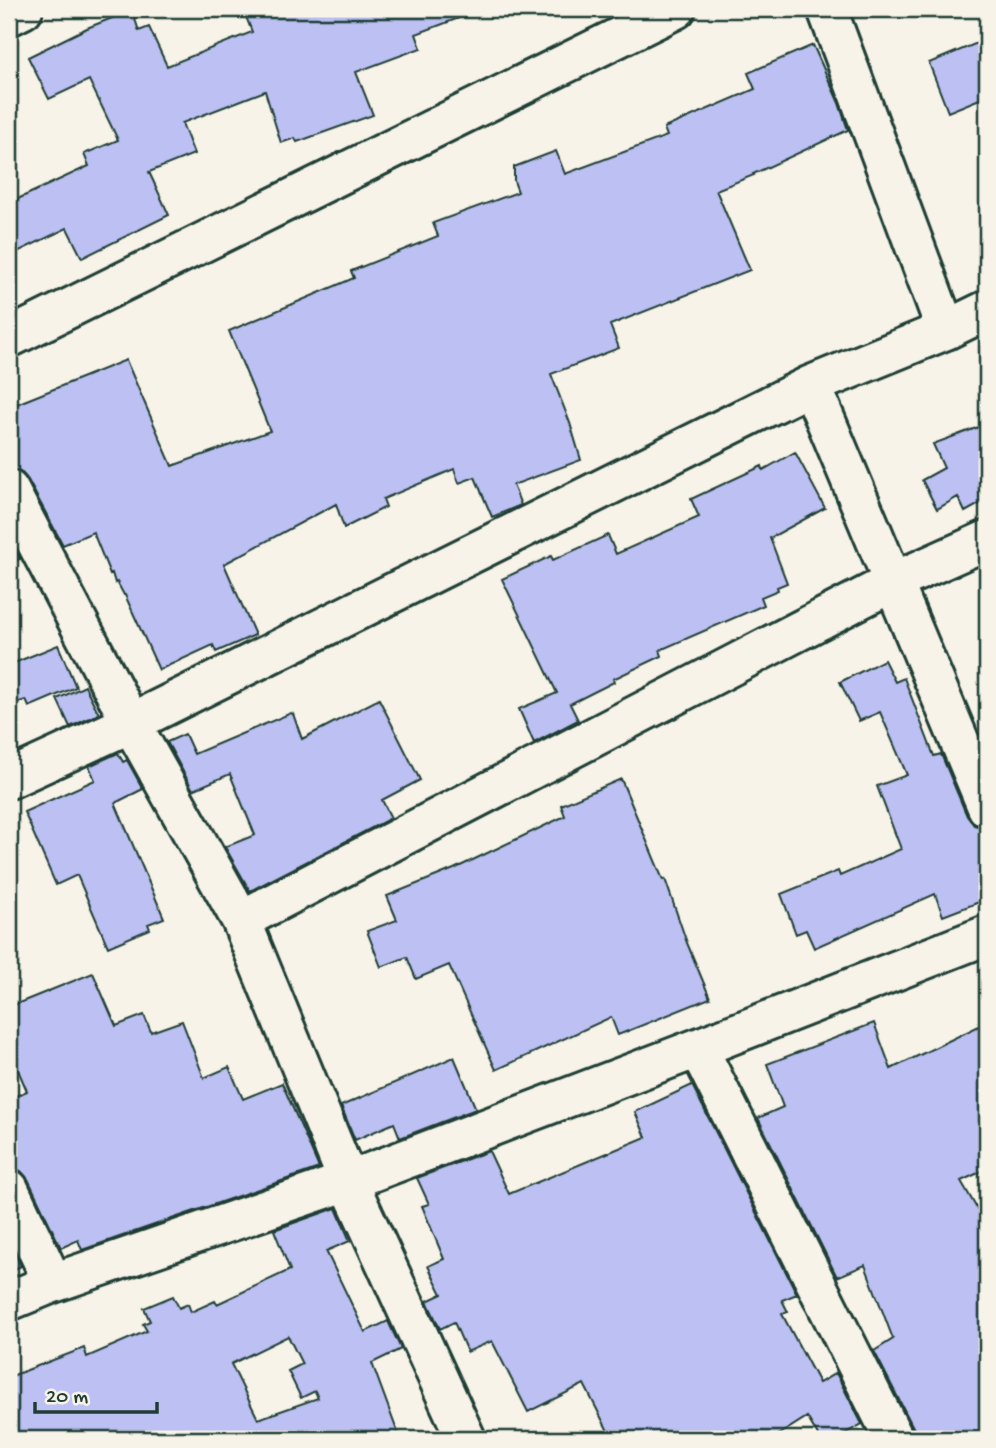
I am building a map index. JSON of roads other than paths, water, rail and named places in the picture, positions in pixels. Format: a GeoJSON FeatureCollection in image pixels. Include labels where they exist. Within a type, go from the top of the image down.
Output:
{"type":"FeatureCollection","features":[{"type":"Feature","properties":{"kind":"street"},"geometry":{"type":"LineString","coordinates":[[9,16],[23,9]]}},
{"type":"Feature","properties":{"kind":"street"},"geometry":{"type":"LineString","coordinates":[[9,338],[676,9]]}},
{"type":"Feature","properties":{"kind":"street"},"geometry":{"type":"LineString","coordinates":[[827,9],[946,330]]}},
{"type":"Feature","properties":{"kind":"street"},"geometry":{"type":"LineString","coordinates":[[9,779],[131,723],[811,385],[946,330],[987,310]]}},
{"type":"Feature","properties":{"kind":"street"},"geometry":{"type":"LineString","coordinates":[[811,385],[987,807]]}},
{"type":"Feature","properties":{"kind":"street"},"geometry":{"type":"LineString","coordinates":[[9,490],[131,723],[241,920],[348,1181],[466,1439]]}},
{"type":"Feature","properties":{"kind":"street"},"geometry":{"type":"LineString","coordinates":[[241,920],[892,582],[987,540]]}},
{"type":"Feature","properties":{"kind":"street"},"geometry":{"type":"LineString","coordinates":[[9,1301],[53,1283],[348,1181],[987,935]]}},
{"type":"Feature","properties":{"kind":"street"},"geometry":{"type":"LineString","coordinates":[[698,1048],[894,1439]]}},
{"type":"Feature","properties":{"kind":"street"},"geometry":{"type":"LineString","coordinates":[[9,1189],[53,1283]]}}]}
